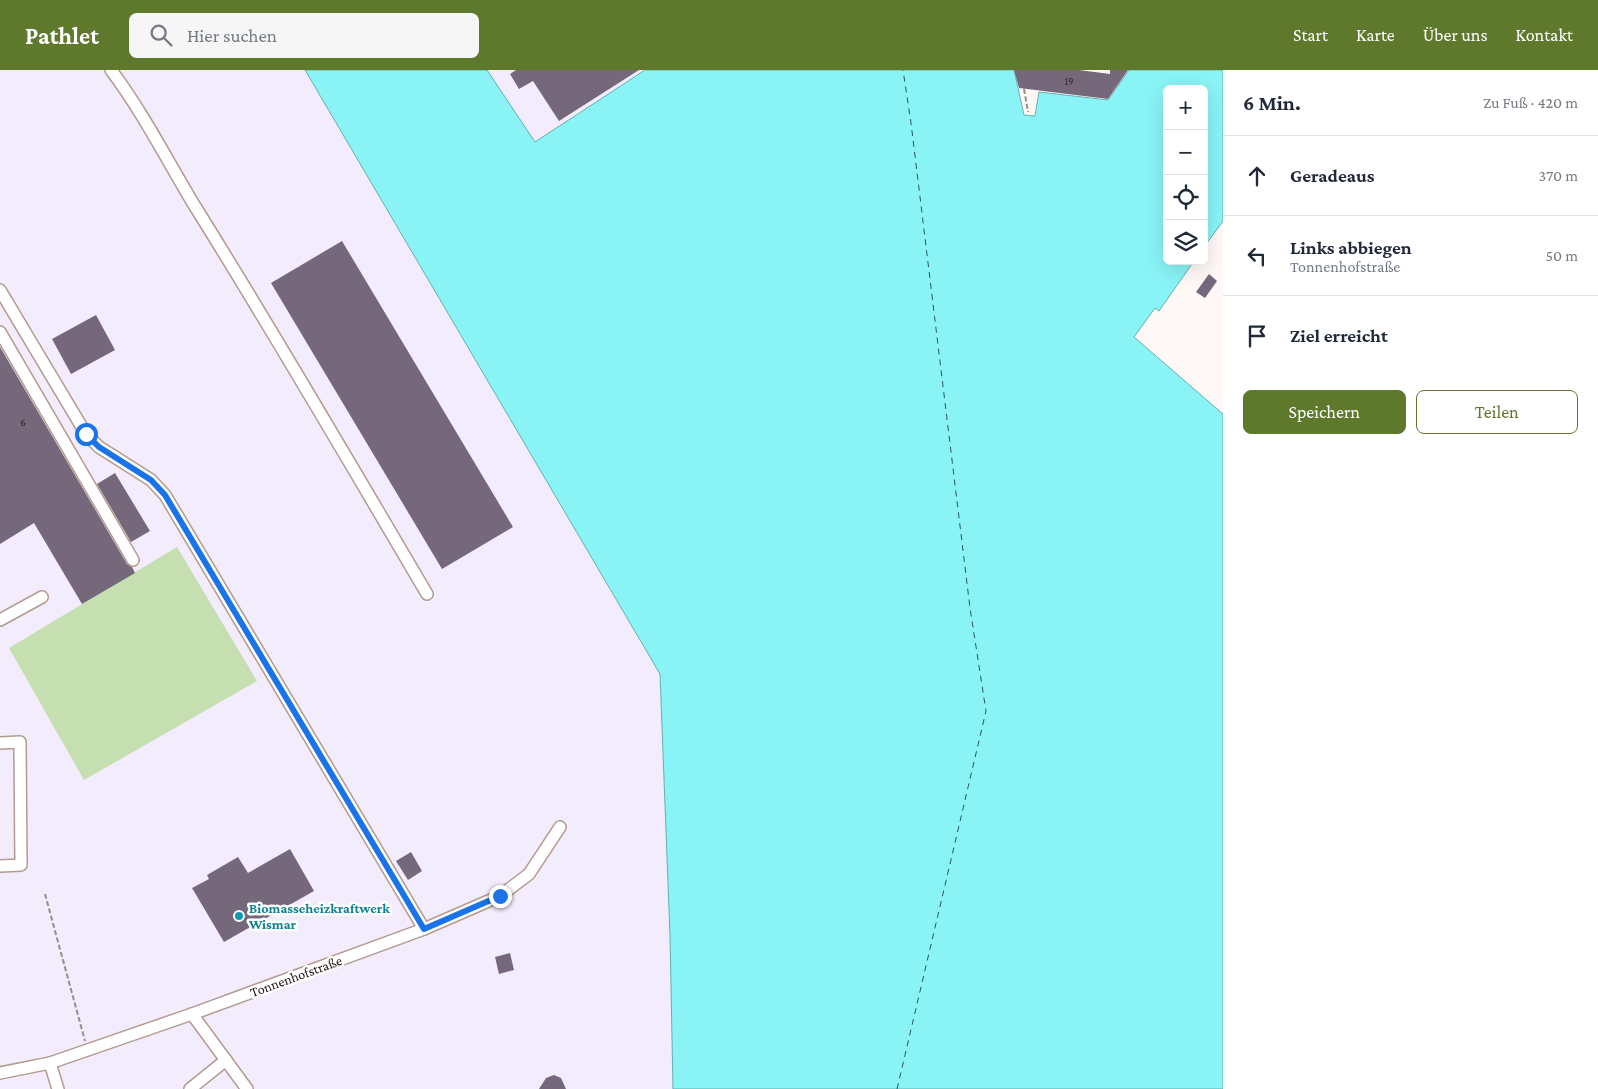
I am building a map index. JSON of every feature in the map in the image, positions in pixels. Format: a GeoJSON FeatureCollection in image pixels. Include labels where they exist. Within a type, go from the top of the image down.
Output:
{"type":"FeatureCollection","features":[{"type":"Feature","properties":{"kind":"lane"},"geometry":{"type":"LineString","coordinates":[[111,70],[133,99],[192,201],[428,594]]}},
{"type":"Feature","properties":{"kind":"lane"},"geometry":{"type":"LineString","coordinates":[[0,290],[86,434],[99,447],[151,480],[165,495],[424,929]]}},
{"type":"Feature","properties":{"kind":"lane"},"geometry":{"type":"LineString","coordinates":[[0,332],[133,560]]}},
{"type":"Feature","properties":{"kind":"lane"},"geometry":{"type":"LineString","coordinates":[[0,620],[42,597]]}},
{"type":"Feature","properties":{"kind":"lane"},"geometry":{"type":"LineString","coordinates":[[0,743],[20,742],[21,865],[0,866]]}},
{"type":"Feature","properties":{"kind":"lane","name":"Tonnenhofstraße"},"geometry":{"type":"LineString","coordinates":[[0,1074],[50,1063],[192,1014],[424,929],[500,896],[529,874],[560,827]]}},
{"type":"Feature","properties":{"kind":"lane"},"geometry":{"type":"LineString","coordinates":[[192,1014],[247,1089]]}},
{"type":"Feature","properties":{"kind":"lane"},"geometry":{"type":"LineString","coordinates":[[190,1089],[226,1060]]}},
{"type":"Feature","properties":{"kind":"lane"},"geometry":{"type":"LineString","coordinates":[[50,1063],[58,1089]]}},
{"type":"Feature","properties":{"kind":"path"},"geometry":{"type":"LineString","coordinates":[[1024,89],[1028,112]]}},
{"type":"Feature","properties":{"kind":"path"},"geometry":{"type":"LineString","coordinates":[[45,894],[87,1050]]}},
{"type":"Feature","properties":{"kind":"shaded area"},"geometry":{"type":"Polygon","coordinates":[[[0,70],[305,70],[660,674],[670,935],[673,1089],[0,1089],[0,70]]]}},
{"type":"Feature","properties":{"kind":"shaded area"},"geometry":{"type":"Polygon","coordinates":[[[484,70],[645,70],[535,143],[484,70]]]}},
{"type":"Feature","properties":{"kind":"green space"},"geometry":{"type":"Polygon","coordinates":[[[177,547],[257,681],[84,780],[9,648],[177,547]]]}},
{"type":"Feature","properties":{"kind":"water"},"geometry":{"type":"Polygon","coordinates":[[[305,70],[487,70],[535,142],[645,70],[1014,70],[1024,115],[1035,116],[1039,92],[1108,100],[1129,70],[1223,70],[1223,221],[1208,242],[1208,85],[1163,85],[1163,265],[1191,265],[1159,311],[1155,308],[1134,337],[1223,414],[1223,1089],[673,1089],[670,935],[660,674],[305,70]]]}},
{"type":"Feature","properties":{"kind":"building"},"geometry":{"type":"Polygon","coordinates":[[[516,70],[639,70],[559,121],[533,81],[519,89],[510,74],[516,70]]]}},
{"type":"Feature","properties":{"kind":"building"},"geometry":{"type":"Polygon","coordinates":[[[1014,70],[1079,70],[1110,74],[1110,70],[1128,70],[1108,99],[1019,88],[1014,70]]]}},
{"type":"Feature","properties":{"kind":"building"},"geometry":{"type":"Polygon","coordinates":[[[342,241],[513,527],[442,569],[271,283],[342,241]]]}},
{"type":"Feature","properties":{"kind":"building"},"geometry":{"type":"Polygon","coordinates":[[[1209,274],[1217,281],[1205,298],[1196,292],[1209,274]]]}},
{"type":"Feature","properties":{"kind":"building"},"geometry":{"type":"Polygon","coordinates":[[[96,315],[115,350],[71,374],[52,339],[96,315]]]}},
{"type":"Feature","properties":{"kind":"building"},"geometry":{"type":"Polygon","coordinates":[[[0,347],[127,564],[132,567],[135,573],[82,604],[34,523],[0,544],[0,347]]]}},
{"type":"Feature","properties":{"kind":"building"},"geometry":{"type":"Polygon","coordinates":[[[115,473],[150,531],[131,542],[97,484],[115,473]]]}},
{"type":"Feature","properties":{"kind":"building","name":"Biomasseheizkraftwerk Wismar"},"geometry":{"type":"Polygon","coordinates":[[[290,849],[314,891],[224,942],[192,888],[209,879],[207,875],[238,857],[248,873],[290,849]]]}},
{"type":"Feature","properties":{"kind":"building"},"geometry":{"type":"Polygon","coordinates":[[[411,852],[422,871],[408,880],[396,861],[411,852]]]}},
{"type":"Feature","properties":{"kind":"building"},"geometry":{"type":"Polygon","coordinates":[[[510,953],[514,970],[499,974],[495,957],[510,953]]]}},
{"type":"Feature","properties":{"kind":"building"},"geometry":{"type":"Polygon","coordinates":[[[554,1075],[561,1078],[566,1089],[539,1089],[546,1078],[554,1075]]]}},
{"type":"Feature","properties":{"kind":"ferry route"},"geometry":{"type":"LineString","coordinates":[[897,1089],[986,711],[970,608],[903,70]]}},
{"type":"Feature","properties":{"kind":"place","name":"Biomasseheizkraftwerk Wismar"},"geometry":{"type":"Point","coordinates":[239,916]}},
{"type":"Feature","properties":{"kind":"route"},"geometry":{"type":"LineString","coordinates":[[86,434],[99,447],[151,480],[165,495],[424,929],[500,896]]}}]}
